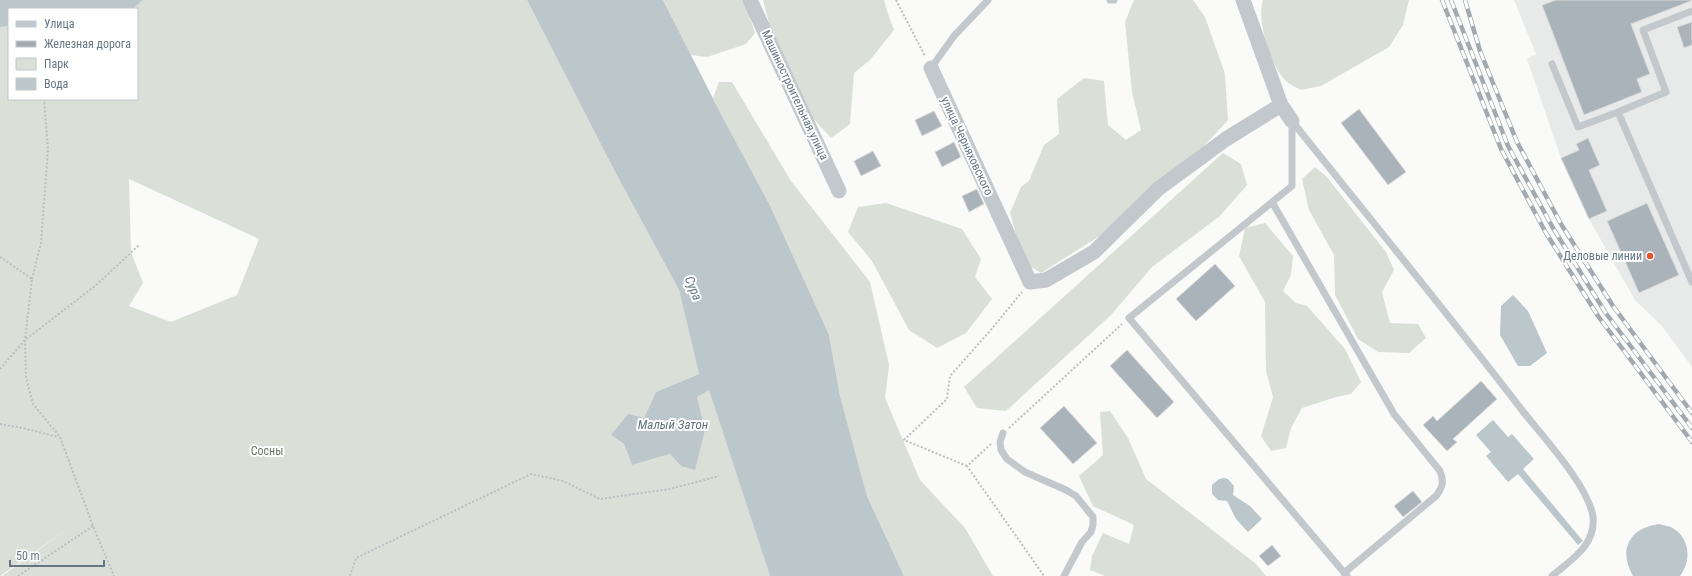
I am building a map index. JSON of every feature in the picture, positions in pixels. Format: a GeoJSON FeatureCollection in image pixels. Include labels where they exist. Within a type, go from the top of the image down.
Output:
{"type":"FeatureCollection","features":[{"type":"Feature","properties":{"kind":"street","name":"Машиностроительная улица"},"geometry":{"type":"LineString","coordinates":[[750,0],[840,190]]}},
{"type":"Feature","properties":{"kind":"street"},"geometry":{"type":"LineString","coordinates":[[1243,0],[1281,104],[1292,121]]}},
{"type":"Feature","properties":{"kind":"street","name":"улица Черняховского"},"geometry":{"type":"LineString","coordinates":[[931,68],[1030,282]]}},
{"type":"Feature","properties":{"kind":"street"},"geometry":{"type":"LineString","coordinates":[[1030,282],[1046,280],[1094,252],[1158,189],[1226,139],[1281,104]]}},
{"type":"Feature","properties":{"kind":"lane"},"geometry":{"type":"LineString","coordinates":[[931,68],[954,36],[988,0]]}},
{"type":"Feature","properties":{"kind":"lane"},"geometry":{"type":"LineString","coordinates":[[1552,64],[1578,127],[1618,112],[1666,92],[1643,30],[1692,11]]}},
{"type":"Feature","properties":{"kind":"lane"},"geometry":{"type":"LineString","coordinates":[[1618,112],[1692,282]]}},
{"type":"Feature","properties":{"kind":"lane"},"geometry":{"type":"LineString","coordinates":[[1272,202],[1394,414],[1440,471],[1442,476],[1443,483],[1436,496],[1346,574],[1129,318],[1272,202],[1292,186],[1292,121]]}},
{"type":"Feature","properties":{"kind":"lane"},"geometry":{"type":"LineString","coordinates":[[1292,121],[1496,376],[1580,485],[1590,506],[1593,517],[1592,531],[1589,540],[1582,550],[1552,576]]}},
{"type":"Feature","properties":{"kind":"lane"},"geometry":{"type":"LineString","coordinates":[[1003,433],[1000,442],[1001,450],[1007,459],[1025,472],[1076,496],[1093,517],[1091,532],[1082,542],[1064,576]]}},
{"type":"Feature","properties":{"kind":"path"},"geometry":{"type":"LineString","coordinates":[[896,0],[931,68]]}},
{"type":"Feature","properties":{"kind":"path"},"geometry":{"type":"LineString","coordinates":[[44,100],[48,149],[41,243],[32,279],[25,340],[26,377],[33,404],[60,437],[93,526],[114,576]]}},
{"type":"Feature","properties":{"kind":"path"},"geometry":{"type":"LineString","coordinates":[[0,369],[25,340],[95,286],[139,245]]}},
{"type":"Feature","properties":{"kind":"path"},"geometry":{"type":"LineString","coordinates":[[0,257],[32,279]]}},
{"type":"Feature","properties":{"kind":"path"},"geometry":{"type":"LineString","coordinates":[[1030,282],[990,331],[950,376],[947,399],[904,440],[967,466],[1044,576]]}},
{"type":"Feature","properties":{"kind":"path"},"geometry":{"type":"LineString","coordinates":[[967,466],[1129,318]]}},
{"type":"Feature","properties":{"kind":"path"},"geometry":{"type":"LineString","coordinates":[[0,424],[60,437]]}},
{"type":"Feature","properties":{"kind":"path"},"geometry":{"type":"LineString","coordinates":[[350,576],[356,558],[531,474],[563,481],[600,499],[670,489],[719,476]]}},
{"type":"Feature","properties":{"kind":"path"},"geometry":{"type":"LineString","coordinates":[[18,576],[93,526]]}},
{"type":"Feature","properties":{"kind":"shaded area"},"geometry":{"type":"Polygon","coordinates":[[[1514,0],[1692,0],[1692,367],[1661,325],[1635,300],[1589,219],[1561,158],[1527,59],[1536,54],[1514,0]]]}},
{"type":"Feature","properties":{"kind":"green space","name":"Сосны"},"geometry":{"type":"Polygon","coordinates":[[[143,0],[527,0],[613,168],[679,290],[699,374],[656,392],[644,418],[611,435],[624,444],[632,465],[670,454],[681,466],[705,430],[697,397],[709,389],[770,576],[2,576],[72,526],[0,576],[0,27],[8,26],[8,100],[138,100],[138,8],[133,8],[143,0]],[[129,179],[131,252],[143,283],[129,306],[171,322],[237,295],[259,239],[129,179]]]}},
{"type":"Feature","properties":{"kind":"green space"},"geometry":{"type":"Polygon","coordinates":[[[663,0],[744,0],[755,33],[746,44],[707,57],[691,55],[663,0]]]}},
{"type":"Feature","properties":{"kind":"green space"},"geometry":{"type":"Polygon","coordinates":[[[763,0],[884,0],[894,30],[870,60],[854,73],[850,124],[831,138],[811,116],[770,27],[763,0]]]}},
{"type":"Feature","properties":{"kind":"green space"},"geometry":{"type":"Polygon","coordinates":[[[1134,0],[1193,0],[1205,17],[1225,74],[1228,120],[1203,147],[1157,183],[1117,225],[1041,273],[1024,262],[1010,213],[1021,187],[1029,181],[1044,145],[1059,134],[1057,99],[1084,78],[1104,81],[1108,125],[1126,140],[1141,130],[1132,92],[1125,22],[1134,0]]]}},
{"type":"Feature","properties":{"kind":"green space"},"geometry":{"type":"Polygon","coordinates":[[[1263,0],[1409,0],[1403,25],[1389,47],[1321,86],[1301,90],[1287,82],[1281,75],[1271,55],[1263,31],[1261,9],[1263,0]]]}},
{"type":"Feature","properties":{"kind":"green space"},"geometry":{"type":"Polygon","coordinates":[[[719,82],[732,82],[791,181],[870,282],[889,365],[885,398],[920,480],[965,528],[993,576],[904,576],[867,496],[840,396],[829,335],[713,98],[719,82]]]}},
{"type":"Feature","properties":{"kind":"green space"},"geometry":{"type":"Polygon","coordinates":[[[1223,153],[1241,164],[1247,185],[1220,216],[1152,267],[1111,315],[1006,411],[977,408],[964,387],[1223,153]]]}},
{"type":"Feature","properties":{"kind":"green space"},"geometry":{"type":"Polygon","coordinates":[[[1315,167],[1326,176],[1386,252],[1394,270],[1382,292],[1390,323],[1418,324],[1426,338],[1409,353],[1378,352],[1358,339],[1335,295],[1334,255],[1309,210],[1302,179],[1315,167]]]}},
{"type":"Feature","properties":{"kind":"green space"},"geometry":{"type":"Polygon","coordinates":[[[886,203],[962,229],[981,259],[975,277],[992,299],[966,333],[937,348],[909,330],[872,261],[848,232],[858,207],[886,203]]]}},
{"type":"Feature","properties":{"kind":"green space"},"geometry":{"type":"Polygon","coordinates":[[[1265,223],[1293,256],[1291,275],[1283,291],[1296,303],[1307,306],[1345,349],[1361,382],[1351,394],[1336,397],[1302,408],[1291,428],[1286,448],[1271,451],[1261,436],[1273,397],[1266,371],[1265,302],[1239,256],[1245,228],[1265,223]]]}},
{"type":"Feature","properties":{"kind":"green space"},"geometry":{"type":"Polygon","coordinates":[[[1110,411],[1128,438],[1146,479],[1255,563],[1266,576],[1105,576],[1090,570],[1092,556],[1103,533],[1129,544],[1134,525],[1093,506],[1079,476],[1103,455],[1100,412],[1110,411]]]}},
{"type":"Feature","properties":{"kind":"water"},"geometry":{"type":"Polygon","coordinates":[[[0,0],[143,0],[133,8],[8,8],[8,26],[0,27],[0,0]]]}},
{"type":"Feature","properties":{"kind":"water"},"geometry":{"type":"Polygon","coordinates":[[[527,0],[663,0],[725,122],[770,206],[829,335],[840,396],[867,496],[904,576],[770,576],[709,390],[697,397],[705,430],[695,470],[681,466],[670,454],[632,465],[624,444],[611,435],[628,414],[644,418],[656,392],[699,374],[679,290],[613,168],[527,0]]]}},
{"type":"Feature","properties":{"kind":"water"},"geometry":{"type":"Polygon","coordinates":[[[1513,295],[1528,311],[1547,353],[1530,366],[1518,366],[1500,335],[1501,306],[1513,295]]]}},
{"type":"Feature","properties":{"kind":"water"},"geometry":{"type":"Polygon","coordinates":[[[1493,420],[1508,437],[1512,434],[1534,459],[1523,469],[1583,541],[1578,545],[1518,474],[1508,482],[1486,456],[1491,452],[1476,435],[1493,420]]]}},
{"type":"Feature","properties":{"kind":"water"},"geometry":{"type":"Polygon","coordinates":[[[1219,479],[1228,479],[1234,486],[1233,495],[1250,506],[1262,519],[1248,532],[1236,519],[1227,501],[1218,500],[1212,494],[1212,485],[1219,479]]]}},
{"type":"Feature","properties":{"kind":"water"},"geometry":{"type":"Polygon","coordinates":[[[1659,524],[1671,527],[1682,537],[1687,549],[1684,570],[1680,576],[1633,576],[1627,557],[1629,542],[1640,530],[1659,524]]]}},
{"type":"Feature","properties":{"kind":"building"},"geometry":{"type":"Polygon","coordinates":[[[1556,0],[1691,1],[1631,24],[1650,74],[1637,79],[1642,92],[1584,115],[1542,5],[1556,0]]]}},
{"type":"Feature","properties":{"kind":"building"},"geometry":{"type":"Polygon","coordinates":[[[1692,22],[1692,45],[1684,48],[1677,27],[1692,22]]]}},
{"type":"Feature","properties":{"kind":"building"},"geometry":{"type":"Polygon","coordinates":[[[1359,109],[1406,172],[1388,185],[1341,123],[1359,109]]]}},
{"type":"Feature","properties":{"kind":"building"},"geometry":{"type":"Polygon","coordinates":[[[934,111],[942,126],[922,136],[915,120],[934,111]]]}},
{"type":"Feature","properties":{"kind":"building"},"geometry":{"type":"Polygon","coordinates":[[[1588,138],[1600,165],[1589,170],[1607,211],[1589,219],[1561,158],[1579,150],[1576,144],[1588,138]]]}},
{"type":"Feature","properties":{"kind":"building"},"geometry":{"type":"Polygon","coordinates":[[[954,142],[961,157],[942,167],[935,152],[954,142]]]}},
{"type":"Feature","properties":{"kind":"building"},"geometry":{"type":"Polygon","coordinates":[[[873,151],[881,166],[861,176],[854,161],[873,151]]]}},
{"type":"Feature","properties":{"kind":"building"},"geometry":{"type":"Polygon","coordinates":[[[977,189],[984,204],[969,212],[962,196],[977,189]]]}},
{"type":"Feature","properties":{"kind":"building"},"geometry":{"type":"Polygon","coordinates":[[[1647,203],[1679,275],[1639,293],[1607,221],[1647,203]]]}},
{"type":"Feature","properties":{"kind":"building"},"geometry":{"type":"Polygon","coordinates":[[[1215,264],[1235,286],[1196,321],[1176,299],[1215,264]]]}},
{"type":"Feature","properties":{"kind":"building"},"geometry":{"type":"Polygon","coordinates":[[[1127,350],[1174,402],[1157,418],[1110,366],[1127,350]]]}},
{"type":"Feature","properties":{"kind":"building"},"geometry":{"type":"Polygon","coordinates":[[[1481,381],[1497,399],[1453,439],[1457,442],[1447,451],[1423,425],[1433,416],[1437,421],[1481,381]]]}},
{"type":"Feature","properties":{"kind":"building"},"geometry":{"type":"Polygon","coordinates":[[[1064,406],[1097,443],[1073,464],[1040,428],[1064,406]]]}},
{"type":"Feature","properties":{"kind":"building"},"geometry":{"type":"Polygon","coordinates":[[[1413,491],[1422,502],[1403,517],[1394,506],[1413,491]]]}},
{"type":"Feature","properties":{"kind":"building"},"geometry":{"type":"Polygon","coordinates":[[[1272,545],[1281,556],[1268,566],[1259,556],[1272,545]]]}},
{"type":"Feature","properties":{"kind":"railway"},"geometry":{"type":"LineString","coordinates":[[1442,0],[1501,149],[1546,233],[1598,316],[1692,442]]}},
{"type":"Feature","properties":{"kind":"railway"},"geometry":{"type":"LineString","coordinates":[[1451,0],[1508,146],[1553,228],[1605,312],[1692,428]]}},
{"type":"Feature","properties":{"kind":"railway"},"geometry":{"type":"LineString","coordinates":[[1465,0],[1480,51],[1517,142],[1561,224],[1613,306],[1692,413]]}},
{"type":"Feature","properties":{"kind":"place","name":"Деловые линии"},"geometry":{"type":"Point","coordinates":[1650,256]}},
{"type":"Feature","properties":{"kind":"water label","name":"Сура"},"geometry":{"type":"Point","coordinates":[694,288]}},
{"type":"Feature","properties":{"kind":"water label","name":"Малый Затон"},"geometry":{"type":"Point","coordinates":[673,424]}}]}
